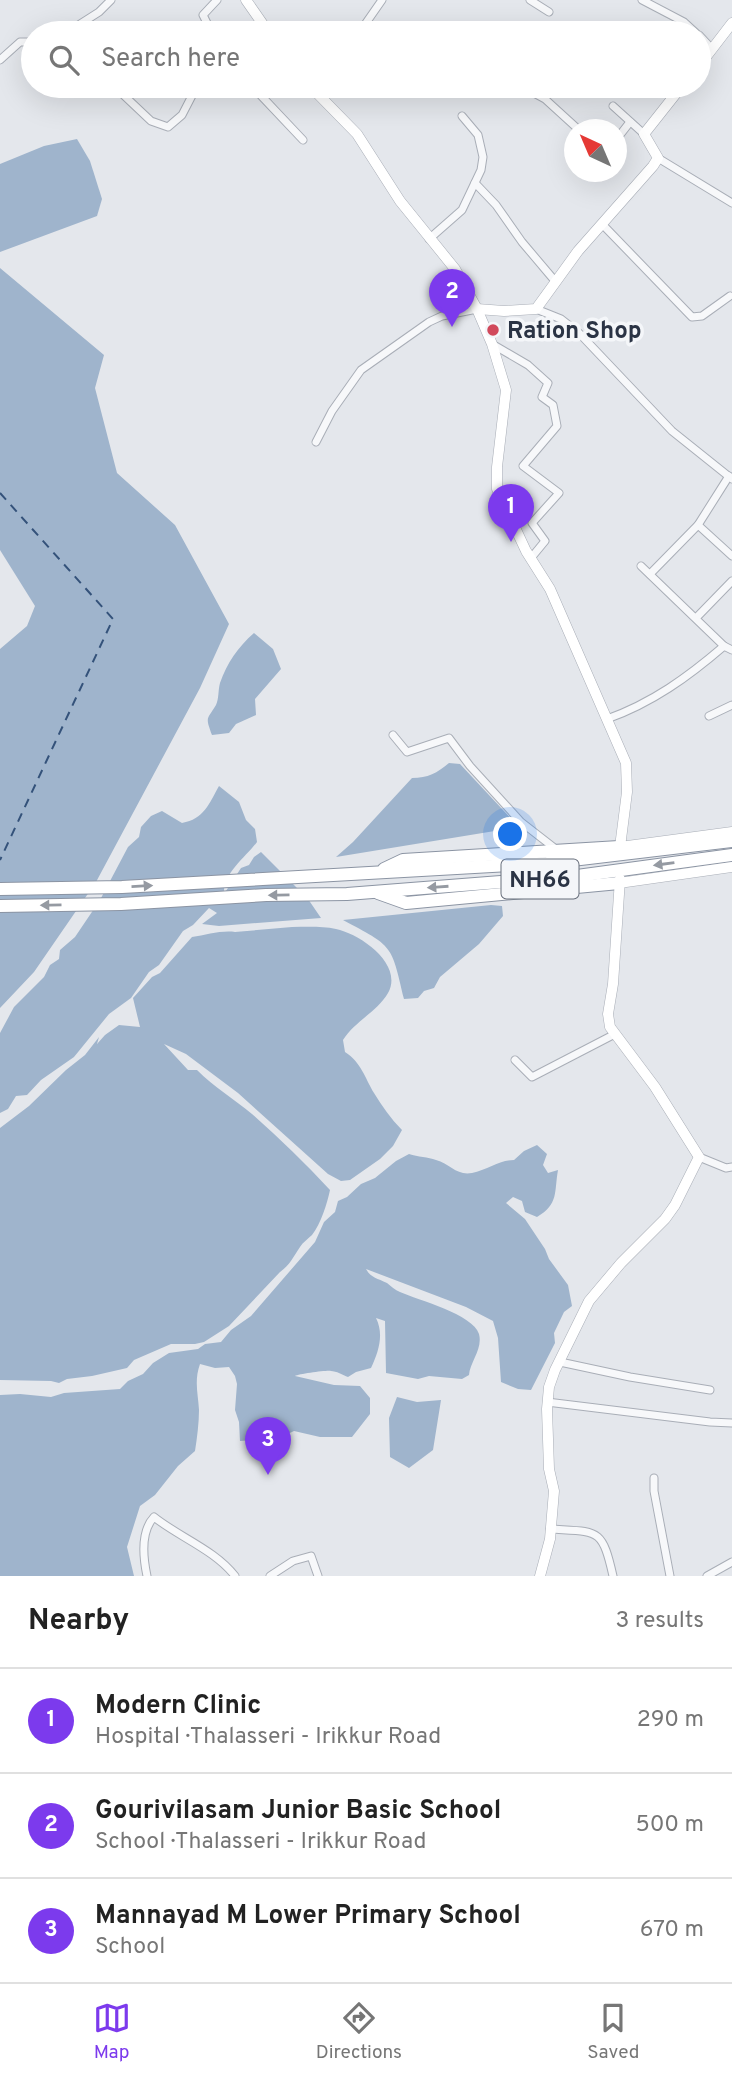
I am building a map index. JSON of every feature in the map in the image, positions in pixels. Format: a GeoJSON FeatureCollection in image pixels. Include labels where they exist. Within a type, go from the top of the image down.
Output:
{"type":"FeatureCollection","features":[{"type":"Feature","properties":{"kind":"highway","name":"NH66"},"geometry":{"type":"LineString","coordinates":[[0,889],[122,887],[557,862],[732,841]]}},
{"type":"Feature","properties":{"kind":"highway"},"geometry":{"type":"LineString","coordinates":[[374,873],[403,860],[620,847]]}},
{"type":"Feature","properties":{"kind":"highway","name":"NH66"},"geometry":{"type":"LineString","coordinates":[[0,906],[121,904],[266,895],[347,894],[577,876],[732,855]]}},
{"type":"Feature","properties":{"kind":"highway"},"geometry":{"type":"LineString","coordinates":[[373,892],[406,904],[620,881]]}},
{"type":"Feature","properties":{"kind":"main road"},"geometry":{"type":"LineString","coordinates":[[247,0],[262,21]]}},
{"type":"Feature","properties":{"kind":"main road"},"geometry":{"type":"LineString","coordinates":[[712,49],[732,23]]}},
{"type":"Feature","properties":{"kind":"main road"},"geometry":{"type":"LineString","coordinates":[[322,98],[357,134],[400,201],[455,270],[477,309],[492,344],[506,390],[497,489],[531,558],[551,589],[626,763],[627,792],[620,847],[732,832]]}},
{"type":"Feature","properties":{"kind":"main road"},"geometry":{"type":"LineString","coordinates":[[477,309],[536,309],[578,251],[658,158],[644,134],[672,98]]}},
{"type":"Feature","properties":{"kind":"main road"},"geometry":{"type":"LineString","coordinates":[[540,1576],[550,1530],[554,1491],[550,1469],[547,1402],[549,1387],[589,1301],[621,1263],[665,1219],[699,1157],[660,1096],[610,1027],[608,1014],[613,984],[620,881],[732,867]]}},
{"type":"Feature","properties":{"kind":"street"},"geometry":{"type":"LineString","coordinates":[[85,21],[111,0]]}},
{"type":"Feature","properties":{"kind":"street"},"geometry":{"type":"LineString","coordinates":[[206,21],[203,15],[217,0]]}},
{"type":"Feature","properties":{"kind":"street"},"geometry":{"type":"LineString","coordinates":[[367,21],[382,0]]}},
{"type":"Feature","properties":{"kind":"street"},"geometry":{"type":"LineString","coordinates":[[530,0],[549,12]]}},
{"type":"Feature","properties":{"kind":"street"},"geometry":{"type":"LineString","coordinates":[[642,0],[680,21]]}},
{"type":"Feature","properties":{"kind":"street"},"geometry":{"type":"LineString","coordinates":[[0,60],[21,42]]}},
{"type":"Feature","properties":{"kind":"street"},"geometry":{"type":"LineString","coordinates":[[127,98],[151,121],[168,127],[183,115],[191,98]]}},
{"type":"Feature","properties":{"kind":"street"},"geometry":{"type":"LineString","coordinates":[[263,98],[303,140]]}},
{"type":"Feature","properties":{"kind":"street"},"geometry":{"type":"LineString","coordinates":[[543,98],[567,119]]}},
{"type":"Feature","properties":{"kind":"street"},"geometry":{"type":"LineString","coordinates":[[613,106],[644,134]]}},
{"type":"Feature","properties":{"kind":"street"},"geometry":{"type":"LineString","coordinates":[[429,239],[463,210],[483,157],[478,135],[462,116]]}},
{"type":"Feature","properties":{"kind":"street"},"geometry":{"type":"LineString","coordinates":[[627,126],[631,121]]}},
{"type":"Feature","properties":{"kind":"street"},"geometry":{"type":"LineString","coordinates":[[658,158],[732,203]]}},
{"type":"Feature","properties":{"kind":"street"},"geometry":{"type":"LineString","coordinates":[[475,183],[496,205],[522,242],[555,281]]}},
{"type":"Feature","properties":{"kind":"street"},"geometry":{"type":"LineString","coordinates":[[602,224],[692,317],[702,316],[730,296]]}},
{"type":"Feature","properties":{"kind":"street"},"geometry":{"type":"LineString","coordinates":[[316,442],[332,411],[361,370],[429,322],[442,316],[477,309]]}},
{"type":"Feature","properties":{"kind":"street"},"geometry":{"type":"LineString","coordinates":[[536,309],[561,319],[579,333],[672,431],[730,477],[698,526],[650,574]]}},
{"type":"Feature","properties":{"kind":"street"},"geometry":{"type":"LineString","coordinates":[[492,344],[528,365],[548,383],[542,397],[553,405],[558,426],[523,466],[559,493],[532,523],[544,541],[531,558]]}},
{"type":"Feature","properties":{"kind":"street"},"geometry":{"type":"LineString","coordinates":[[698,526],[732,556]]}},
{"type":"Feature","properties":{"kind":"street"},"geometry":{"type":"LineString","coordinates":[[641,566],[724,646],[732,650]]}},
{"type":"Feature","properties":{"kind":"street"},"geometry":{"type":"LineString","coordinates":[[696,618],[732,581]]}},
{"type":"Feature","properties":{"kind":"street"},"geometry":{"type":"LineString","coordinates":[[607,719],[626,713],[676,686],[724,646]]}},
{"type":"Feature","properties":{"kind":"street"},"geometry":{"type":"LineString","coordinates":[[709,716],[732,705]]}},
{"type":"Feature","properties":{"kind":"street"},"geometry":{"type":"LineString","coordinates":[[393,735],[407,752],[449,738],[470,766],[521,822],[558,850]]}},
{"type":"Feature","properties":{"kind":"street"},"geometry":{"type":"LineString","coordinates":[[515,1060],[532,1077],[615,1034]]}},
{"type":"Feature","properties":{"kind":"street"},"geometry":{"type":"LineString","coordinates":[[699,1157],[726,1168],[732,1167]]}},
{"type":"Feature","properties":{"kind":"street"},"geometry":{"type":"LineString","coordinates":[[560,1362],[710,1390]]}},
{"type":"Feature","properties":{"kind":"street"},"geometry":{"type":"LineString","coordinates":[[547,1402],[732,1423]]}},
{"type":"Feature","properties":{"kind":"street"},"geometry":{"type":"LineString","coordinates":[[654,1478],[654,1492],[670,1576]]}},
{"type":"Feature","properties":{"kind":"street"},"geometry":{"type":"LineString","coordinates":[[147,1576],[144,1539],[153,1517],[169,1530],[224,1563],[235,1576]]}},
{"type":"Feature","properties":{"kind":"street"},"geometry":{"type":"LineString","coordinates":[[550,1530],[595,1533],[603,1540],[613,1576]]}},
{"type":"Feature","properties":{"kind":"street"},"geometry":{"type":"LineString","coordinates":[[270,1576],[293,1561],[311,1556],[318,1576]]}},
{"type":"Feature","properties":{"kind":"street"},"geometry":{"type":"LineString","coordinates":[[707,1576],[732,1562]]}},
{"type":"Feature","properties":{"kind":"water"},"geometry":{"type":"Polygon","coordinates":[[[77,139],[90,161],[102,199],[97,216],[0,252],[0,164],[44,146],[77,139]]]}},
{"type":"Feature","properties":{"kind":"water"},"geometry":{"type":"Polygon","coordinates":[[[0,268],[104,355],[95,388],[117,473],[175,525],[229,624],[200,688],[96,882],[34,972],[0,1008],[0,649],[27,626],[35,606],[0,550],[0,268]]]}},
{"type":"Feature","properties":{"kind":"water"},"geometry":{"type":"Polygon","coordinates":[[[254,633],[273,649],[281,669],[255,699],[256,715],[236,724],[229,733],[212,735],[208,718],[217,703],[223,676],[234,656],[254,633]]]}},
{"type":"Feature","properties":{"kind":"water"},"geometry":{"type":"Polygon","coordinates":[[[449,763],[460,764],[519,827],[336,857],[412,778],[432,774],[449,763]]]}},
{"type":"Feature","properties":{"kind":"water"},"geometry":{"type":"Polygon","coordinates":[[[219,786],[239,802],[246,820],[255,829],[257,842],[227,879],[224,894],[241,868],[249,865],[261,852],[308,899],[321,918],[219,926],[202,924],[217,913],[209,908],[193,925],[183,931],[131,998],[109,1014],[74,1057],[41,1080],[27,1095],[16,1096],[8,1109],[0,1113],[0,1033],[14,1007],[44,977],[50,965],[59,959],[60,950],[75,937],[100,900],[128,847],[139,837],[141,827],[151,816],[162,811],[182,823],[196,818],[205,810],[219,786]]]}},
{"type":"Feature","properties":{"kind":"water"},"geometry":{"type":"Polygon","coordinates":[[[502,906],[503,916],[479,944],[440,977],[434,988],[424,991],[418,998],[404,999],[392,957],[381,942],[343,920],[502,906]]]}},
{"type":"Feature","properties":{"kind":"water"},"geometry":{"type":"Polygon","coordinates":[[[325,927],[346,932],[377,952],[390,971],[391,982],[384,999],[343,1040],[345,1052],[359,1065],[380,1103],[402,1130],[393,1146],[380,1159],[350,1180],[341,1181],[328,1174],[238,1093],[186,1054],[164,1044],[188,1070],[197,1070],[252,1114],[330,1190],[318,1225],[286,1267],[229,1326],[204,1342],[171,1344],[134,1360],[127,1368],[67,1379],[59,1383],[0,1380],[0,1128],[29,1106],[85,1055],[99,1037],[97,1044],[119,1025],[140,1027],[133,998],[192,937],[219,932],[325,927]]]}},
{"type":"Feature","properties":{"kind":"water"},"geometry":{"type":"Polygon","coordinates":[[[537,1145],[547,1154],[543,1165],[548,1173],[558,1170],[552,1202],[537,1217],[525,1212],[522,1201],[513,1197],[506,1203],[525,1219],[545,1249],[568,1285],[572,1306],[564,1312],[554,1333],[555,1343],[531,1390],[518,1389],[501,1382],[498,1338],[493,1321],[466,1307],[366,1269],[372,1276],[398,1291],[444,1308],[475,1327],[480,1340],[469,1375],[462,1379],[429,1376],[418,1379],[386,1373],[385,1321],[376,1318],[380,1343],[371,1368],[348,1377],[328,1371],[295,1376],[334,1385],[360,1386],[370,1398],[370,1414],[352,1437],[320,1437],[294,1431],[279,1436],[265,1434],[254,1440],[240,1441],[235,1410],[235,1376],[229,1367],[215,1368],[200,1364],[195,1451],[178,1466],[155,1495],[140,1506],[127,1547],[134,1576],[0,1576],[0,1395],[51,1397],[64,1393],[120,1389],[169,1353],[221,1342],[231,1330],[251,1316],[315,1242],[324,1222],[335,1212],[338,1201],[409,1154],[436,1160],[467,1173],[514,1160],[537,1145]]]}},
{"type":"Feature","properties":{"kind":"water"},"geometry":{"type":"Polygon","coordinates":[[[397,1397],[417,1402],[441,1400],[433,1450],[409,1468],[390,1457],[389,1418],[397,1397]]]}},
{"type":"Feature","properties":{"kind":"ferry route"},"geometry":{"type":"LineString","coordinates":[[0,493],[113,619],[0,860]]}},
{"type":"Feature","properties":{"kind":"place","name":"Gourivilasam Junior Basic School"},"geometry":{"type":"Point","coordinates":[452,327]}},
{"type":"Feature","properties":{"kind":"place","name":"Ration Shop"},"geometry":{"type":"Point","coordinates":[493,330]}},
{"type":"Feature","properties":{"kind":"place","name":"Modern Clinic"},"geometry":{"type":"Point","coordinates":[511,542]}},
{"type":"Feature","properties":{"kind":"place","name":"Mannayad M Lower Primary School"},"geometry":{"type":"Point","coordinates":[268,1475]}}]}
